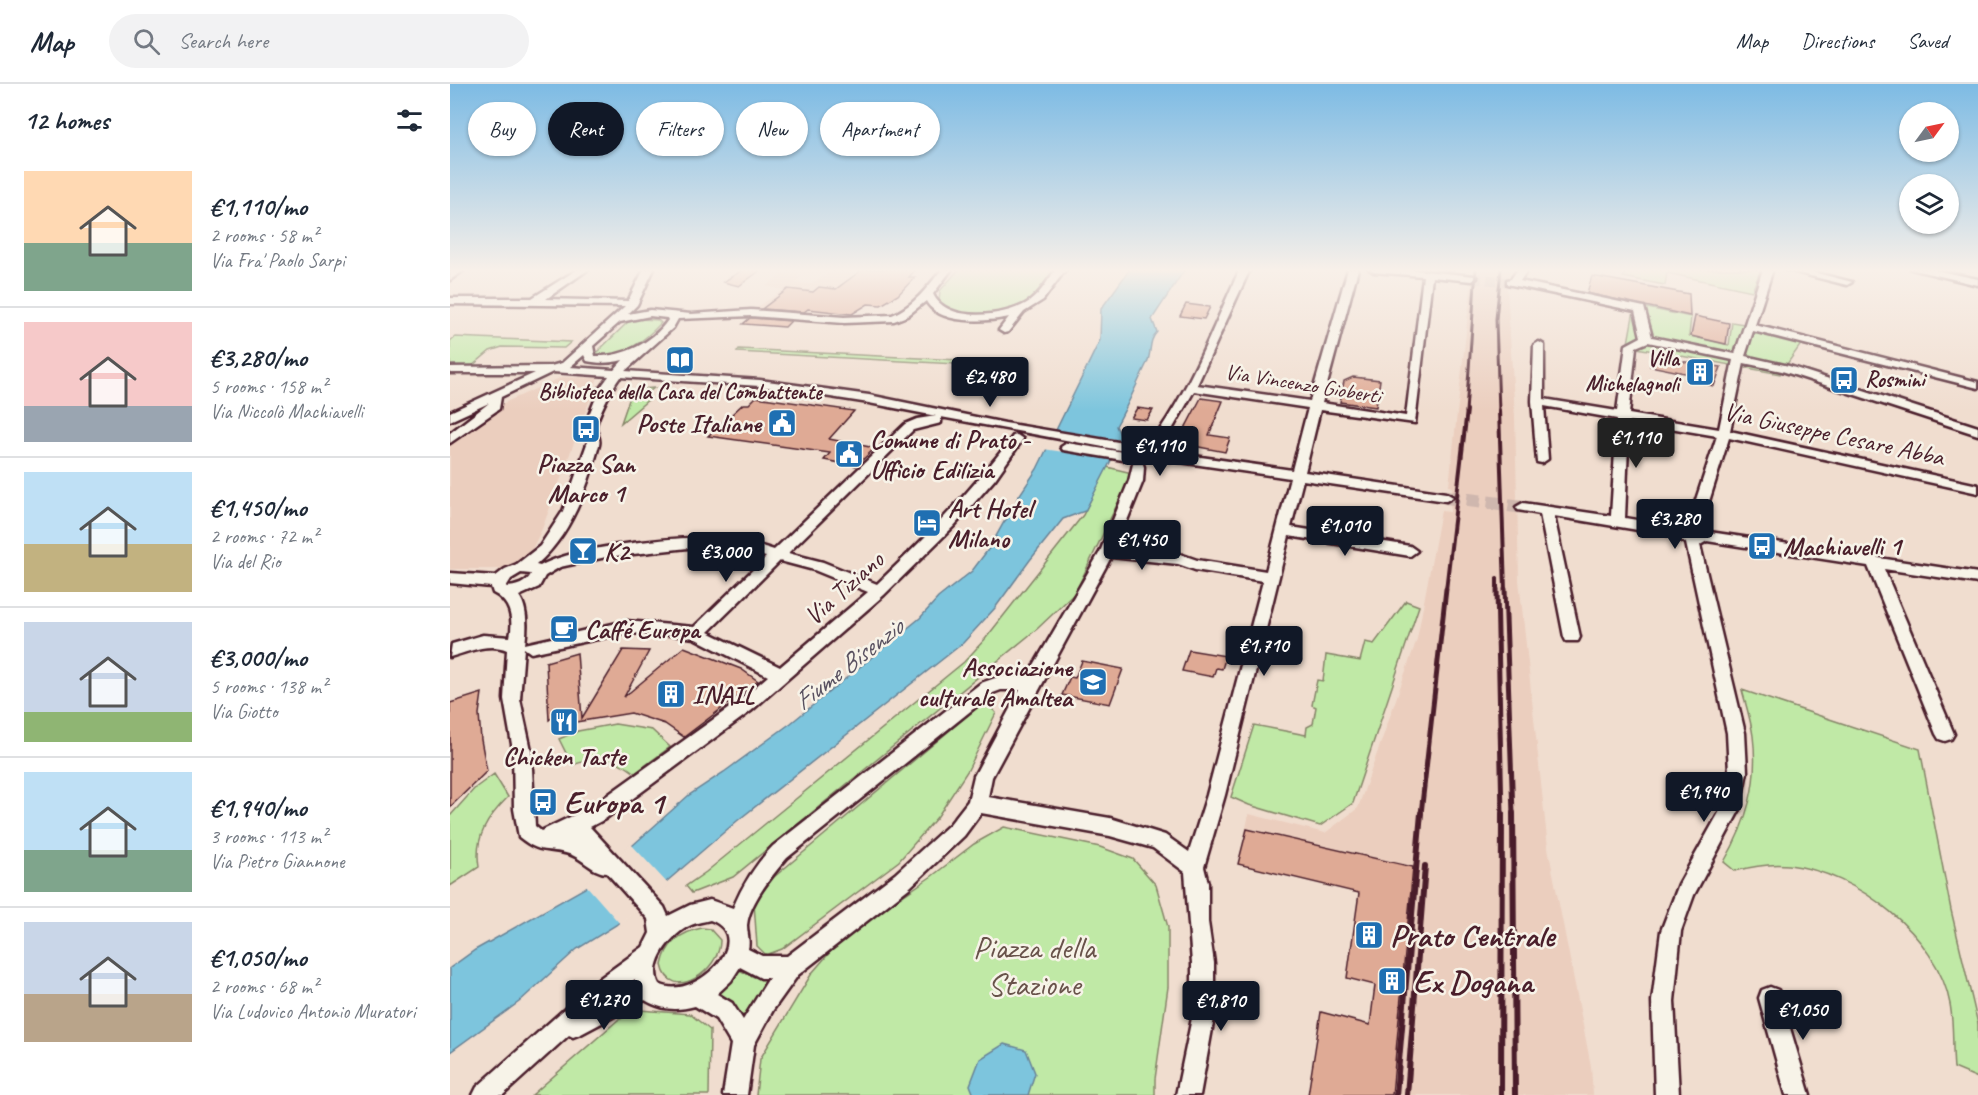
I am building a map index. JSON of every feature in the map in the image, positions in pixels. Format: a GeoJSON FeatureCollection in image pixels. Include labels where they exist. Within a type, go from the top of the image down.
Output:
{"type":"FeatureCollection","features":[{"type":"Feature","properties":{"kind":"street"},"geometry":{"type":"LineString","coordinates":[[450,417],[551,369],[566,365],[621,316]]}},
{"type":"Feature","properties":{"kind":"street"},"geometry":{"type":"LineString","coordinates":[[618,319],[633,316]]}},
{"type":"Feature","properties":{"kind":"street"},"geometry":{"type":"LineString","coordinates":[[503,588],[511,572],[522,568],[545,549],[570,512],[594,441],[590,427],[606,388],[636,353],[669,326],[673,320],[672,316]]}},
{"type":"Feature","properties":{"kind":"street"},"geometry":{"type":"LineString","coordinates":[[683,316],[703,316]]}},
{"type":"Feature","properties":{"kind":"street"},"geometry":{"type":"LineString","coordinates":[[793,316],[844,320],[897,316]]}},
{"type":"Feature","properties":{"kind":"street"},"geometry":{"type":"LineString","coordinates":[[963,316],[978,318],[987,316]]}},
{"type":"Feature","properties":{"kind":"street"},"geometry":{"type":"LineString","coordinates":[[1004,330],[1015,316]]}},
{"type":"Feature","properties":{"kind":"street"},"geometry":{"type":"LineString","coordinates":[[1122,450],[1125,462],[1138,467],[1150,465],[1159,442],[1190,387],[1222,316]]}},
{"type":"Feature","properties":{"kind":"street"},"geometry":{"type":"LineString","coordinates":[[1188,1095],[1203,1018],[1203,963],[1198,922],[1198,883],[1194,867],[1216,795],[1340,316]]}},
{"type":"Feature","properties":{"kind":"street","name":"Via Vincenzo Gioberti"},"geometry":{"type":"LineString","coordinates":[[1190,387],[1411,420],[1423,316]]}},
{"type":"Feature","properties":{"kind":"street"},"geometry":{"type":"LineString","coordinates":[[1642,316],[1647,339]]}},
{"type":"Feature","properties":{"kind":"street"},"geometry":{"type":"LineString","coordinates":[[1667,1095],[1663,1001],[1671,930],[1686,891],[1730,811],[1738,772],[1736,733],[1692,534],[1724,434],[1739,359],[1753,316]]}},
{"type":"Feature","properties":{"kind":"street"},"geometry":{"type":"LineString","coordinates":[[1749,327],[1978,385]]}},
{"type":"Feature","properties":{"kind":"street"},"geometry":{"type":"LineString","coordinates":[[1618,521],[1623,415],[1631,345],[1647,339],[1785,368],[1978,431]]}},
{"type":"Feature","properties":{"kind":"street"},"geometry":{"type":"LineString","coordinates":[[588,345],[587,351],[591,359],[617,359],[636,353]]}},
{"type":"Feature","properties":{"kind":"street"},"geometry":{"type":"LineString","coordinates":[[1539,345],[1542,459]]}},
{"type":"Feature","properties":{"kind":"street"},"geometry":{"type":"LineString","coordinates":[[602,360],[616,374]]}},
{"type":"Feature","properties":{"kind":"street"},"geometry":{"type":"LineString","coordinates":[[450,370],[551,369],[760,383],[907,407],[1029,437]]}},
{"type":"Feature","properties":{"kind":"street"},"geometry":{"type":"LineString","coordinates":[[451,438],[495,406],[495,396]]}},
{"type":"Feature","properties":{"kind":"street","name":"Via Giuseppe Cesare Abba"},"geometry":{"type":"LineString","coordinates":[[1539,401],[1724,434],[1978,489]]}},
{"type":"Feature","properties":{"kind":"street"},"geometry":{"type":"LineString","coordinates":[[907,407],[937,420],[1029,437],[1122,450],[1144,445],[1156,451],[1299,476],[1446,497]]}},
{"type":"Feature","properties":{"kind":"street"},"geometry":{"type":"LineString","coordinates":[[907,407],[909,427]]}},
{"type":"Feature","properties":{"kind":"street"},"geometry":{"type":"LineString","coordinates":[[697,633],[909,427],[921,422],[937,420]]}},
{"type":"Feature","properties":{"kind":"street","name":"Via Tiziano"},"geometry":{"type":"LineString","coordinates":[[539,841],[583,833],[598,813],[745,706],[879,591],[948,523],[1029,437]]}},
{"type":"Feature","properties":{"kind":"street"},"geometry":{"type":"LineString","coordinates":[[735,1095],[743,1042],[765,1002],[790,967],[902,881],[957,830],[977,804],[983,776],[1107,552],[1136,481],[1138,467]]}},
{"type":"Feature","properties":{"kind":"street"},"geometry":{"type":"LineString","coordinates":[[1523,507],[1978,578]]}},
{"type":"Feature","properties":{"kind":"street"},"geometry":{"type":"LineString","coordinates":[[1546,510],[1572,637]]}},
{"type":"Feature","properties":{"kind":"street"},"geometry":{"type":"LineString","coordinates":[[1284,531],[1410,551]]}},
{"type":"Feature","properties":{"kind":"street"},"geometry":{"type":"LineString","coordinates":[[450,578],[503,588],[528,587],[537,579],[539,573],[556,563],[606,552],[697,542],[734,544],[818,566],[879,591]]}},
{"type":"Feature","properties":{"kind":"street"},"geometry":{"type":"LineString","coordinates":[[1107,552],[1180,559],[1195,565],[1272,578]]}},
{"type":"Feature","properties":{"kind":"street"},"geometry":{"type":"LineString","coordinates":[[1873,560],[1945,735]]}},
{"type":"Feature","properties":{"kind":"street"},"geometry":{"type":"LineString","coordinates":[[522,568],[533,568],[539,573]]}},
{"type":"Feature","properties":{"kind":"street"},"geometry":{"type":"LineString","coordinates":[[503,588],[516,603],[519,632],[524,647],[512,699],[522,750],[526,831],[539,841],[573,846],[616,871]]}},
{"type":"Feature","properties":{"kind":"street"},"geometry":{"type":"LineString","coordinates":[[450,651],[467,645],[492,641],[524,647],[626,627],[673,629],[697,633],[780,675]]}},
{"type":"Feature","properties":{"kind":"street"},"geometry":{"type":"LineString","coordinates":[[737,925],[749,893],[764,869],[801,834],[987,688],[1001,683],[1032,684]]}},
{"type":"Feature","properties":{"kind":"street"},"geometry":{"type":"LineString","coordinates":[[977,804],[1110,827],[1149,838],[1158,841],[1194,867]]}},
{"type":"Feature","properties":{"kind":"street"},"geometry":{"type":"LineString","coordinates":[[583,833],[659,925]]}},
{"type":"Feature","properties":{"kind":"street"},"geometry":{"type":"LineString","coordinates":[[710,910],[722,912],[731,917],[737,925],[739,934],[736,954],[721,977],[697,994],[682,999],[668,1000],[656,996],[648,988],[644,978],[648,955],[659,925],[682,919],[696,912],[710,910]]}},
{"type":"Feature","properties":{"kind":"street"},"geometry":{"type":"LineString","coordinates":[[736,954],[761,968],[790,967]]}},
{"type":"Feature","properties":{"kind":"street"},"geometry":{"type":"LineString","coordinates":[[485,1095],[648,955]]}},
{"type":"Feature","properties":{"kind":"street"},"geometry":{"type":"LineString","coordinates":[[544,1042],[612,1004],[648,988]]}},
{"type":"Feature","properties":{"kind":"street"},"geometry":{"type":"LineString","coordinates":[[697,994],[724,1011],[743,1042]]}},
{"type":"Feature","properties":{"kind":"street"},"geometry":{"type":"LineString","coordinates":[[1770,998],[1798,1095]]}},
{"type":"Feature","properties":{"kind":"shaded area"},"geometry":{"type":"Polygon","coordinates":[[[1468,316],[1509,316],[1515,417],[1519,580],[1548,848],[1591,1066],[1593,1095],[1308,1095],[1321,1012],[1370,1025],[1375,985],[1347,978],[1359,893],[1238,864],[1249,814],[1325,833],[1358,808],[1417,639],[1441,511],[1450,512],[1452,487],[1449,486],[1468,316]]]}},
{"type":"Feature","properties":{"kind":"shaded area"},"geometry":{"type":"Polygon","coordinates":[[[562,377],[598,378],[542,529],[530,553],[504,569],[450,569],[450,442],[504,403],[562,377]]]}},
{"type":"Feature","properties":{"kind":"green space"},"geometry":{"type":"Polygon","coordinates":[[[1633,316],[1691,317],[1689,336],[1729,345],[1732,322],[1804,340],[1780,374],[1637,348],[1628,343],[1633,316]]]}},
{"type":"Feature","properties":{"kind":"green space"},"geometry":{"type":"Polygon","coordinates":[[[639,319],[658,320],[661,323],[640,342],[623,352],[605,355],[596,353],[628,322],[639,319]]]}},
{"type":"Feature","properties":{"kind":"green space"},"geometry":{"type":"Polygon","coordinates":[[[455,337],[571,342],[564,348],[502,347],[490,351],[472,366],[450,365],[450,341],[455,337]]]}},
{"type":"Feature","properties":{"kind":"green space"},"geometry":{"type":"Polygon","coordinates":[[[739,349],[959,360],[956,364],[737,352],[739,349]]]}},
{"type":"Feature","properties":{"kind":"green space"},"geometry":{"type":"Polygon","coordinates":[[[654,388],[641,398],[649,399],[621,423],[631,394],[642,389],[654,388]]]}},
{"type":"Feature","properties":{"kind":"green space"},"geometry":{"type":"Polygon","coordinates":[[[1107,467],[1132,473],[1075,593],[1037,629],[733,877],[692,893],[686,886],[964,662],[986,638],[1083,515],[1107,467]]]}},
{"type":"Feature","properties":{"kind":"green space"},"geometry":{"type":"Polygon","coordinates":[[[1406,601],[1419,606],[1353,803],[1320,826],[1249,805],[1231,797],[1254,725],[1306,735],[1307,727],[1313,724],[1316,707],[1312,705],[1317,680],[1323,681],[1326,655],[1360,661],[1365,642],[1374,644],[1406,601]]]}},
{"type":"Feature","properties":{"kind":"green space"},"geometry":{"type":"Polygon","coordinates":[[[1742,690],[1920,749],[1951,910],[1978,1024],[1978,1078],[1954,1068],[1950,1004],[1942,979],[1929,955],[1911,932],[1890,912],[1866,894],[1841,880],[1815,870],[1775,864],[1735,871],[1724,862],[1745,817],[1753,786],[1753,736],[1742,690]]]}},
{"type":"Feature","properties":{"kind":"green space"},"geometry":{"type":"Polygon","coordinates":[[[985,701],[996,713],[968,770],[938,816],[899,861],[782,949],[766,955],[757,946],[754,903],[774,877],[985,701]]]}},
{"type":"Feature","properties":{"kind":"green space"},"geometry":{"type":"Polygon","coordinates":[[[615,724],[652,730],[670,747],[635,773],[620,763],[605,760],[589,760],[572,765],[559,739],[578,731],[615,724]]]}},
{"type":"Feature","properties":{"kind":"green space"},"geometry":{"type":"Polygon","coordinates":[[[494,774],[508,797],[494,812],[484,828],[479,846],[479,867],[450,886],[450,816],[475,788],[494,774]]]}},
{"type":"Feature","properties":{"kind":"green space","name":"Piazza della Stazione"},"geometry":{"type":"Polygon","coordinates":[[[1004,827],[1100,847],[1133,859],[1156,885],[1168,927],[1168,987],[1155,1079],[1155,1095],[756,1095],[760,1059],[812,973],[844,936],[932,876],[974,844],[1004,827]]]}},
{"type":"Feature","properties":{"kind":"green space"},"geometry":{"type":"Polygon","coordinates":[[[702,928],[710,929],[720,940],[718,952],[704,972],[694,979],[675,982],[667,976],[662,965],[667,951],[681,936],[702,928]]]}},
{"type":"Feature","properties":{"kind":"green space"},"geometry":{"type":"Polygon","coordinates":[[[739,970],[754,977],[779,977],[743,1026],[733,1004],[717,991],[739,970]]]}},
{"type":"Feature","properties":{"kind":"green space"},"geometry":{"type":"Polygon","coordinates":[[[640,1010],[690,1014],[710,1030],[709,1095],[532,1095],[618,1020],[640,1010]]]}},
{"type":"Feature","properties":{"kind":"water"},"geometry":{"type":"Polygon","coordinates":[[[1101,316],[1154,316],[1152,319],[1157,332],[1152,339],[1148,359],[1116,426],[1122,439],[1085,511],[1063,519],[995,608],[963,643],[737,821],[616,925],[577,949],[519,1002],[450,1052],[450,968],[475,950],[585,888],[689,795],[791,723],[920,618],[938,598],[972,571],[1015,509],[1017,499],[1037,469],[1100,340],[1101,316]]]}},
{"type":"Feature","properties":{"kind":"water"},"geometry":{"type":"Polygon","coordinates":[[[1004,1044],[1026,1050],[1035,1073],[1028,1095],[974,1095],[970,1085],[980,1059],[1004,1044]]]}},
{"type":"Feature","properties":{"kind":"pier"},"geometry":{"type":"Polygon","coordinates":[[[1053,430],[1122,440],[1112,459],[1043,449],[1053,430]]]}},
{"type":"Feature","properties":{"kind":"pier"},"geometry":{"type":"Polygon","coordinates":[[[631,844],[668,884],[621,925],[585,884],[631,844]]]}},
{"type":"Feature","properties":{"kind":"building"},"geometry":{"type":"Polygon","coordinates":[[[1181,316],[1205,316],[1204,319],[1181,316]]]}},
{"type":"Feature","properties":{"kind":"building"},"geometry":{"type":"Polygon","coordinates":[[[1695,316],[1729,323],[1726,344],[1691,336],[1695,316]]]}},
{"type":"Feature","properties":{"kind":"building"},"geometry":{"type":"Polygon","coordinates":[[[750,318],[791,321],[785,327],[743,324],[750,318]]]}},
{"type":"Feature","properties":{"kind":"building","name":"Villa Michelagnoli"},"geometry":{"type":"Polygon","coordinates":[[[1652,357],[1721,367],[1714,386],[1693,381],[1695,375],[1650,366],[1652,357]]]}},
{"type":"Feature","properties":{"kind":"building"},"geometry":{"type":"Polygon","coordinates":[[[1353,377],[1380,380],[1376,407],[1340,402],[1344,381],[1353,377]]]}},
{"type":"Feature","properties":{"kind":"building","name":"Poste Italiane"},"geometry":{"type":"Polygon","coordinates":[[[756,397],[854,411],[829,439],[875,448],[856,466],[824,460],[830,453],[708,436],[743,404],[749,404],[756,397]]]}},
{"type":"Feature","properties":{"kind":"building"},"geometry":{"type":"Polygon","coordinates":[[[1201,398],[1223,401],[1209,435],[1230,438],[1225,452],[1183,444],[1187,437],[1181,436],[1201,398]]]}},
{"type":"Feature","properties":{"kind":"building"},"geometry":{"type":"Polygon","coordinates":[[[1137,408],[1153,410],[1147,420],[1131,418],[1137,408]]]}},
{"type":"Feature","properties":{"kind":"building","name":"INAIL"},"geometry":{"type":"Polygon","coordinates":[[[684,647],[741,669],[758,681],[684,737],[665,724],[631,713],[576,722],[555,730],[553,717],[549,720],[546,662],[577,653],[582,718],[623,650],[649,651],[624,697],[684,647]]]}},
{"type":"Feature","properties":{"kind":"building"},"geometry":{"type":"Polygon","coordinates":[[[1189,650],[1226,656],[1222,669],[1216,668],[1213,677],[1182,671],[1189,650]]]}},
{"type":"Feature","properties":{"kind":"building"},"geometry":{"type":"Polygon","coordinates":[[[1082,661],[1123,669],[1110,704],[1062,695],[1070,677],[1075,678],[1082,661]]]}},
{"type":"Feature","properties":{"kind":"building"},"geometry":{"type":"Polygon","coordinates":[[[482,693],[479,714],[487,771],[450,807],[450,703],[482,693]]]}},
{"type":"Feature","properties":{"kind":"building","name":"Prato Centrale"},"geometry":{"type":"Polygon","coordinates":[[[1247,829],[1413,867],[1392,1095],[1308,1095],[1321,1012],[1370,1025],[1375,985],[1347,978],[1359,893],[1238,864],[1247,829]]]}},
{"type":"Feature","properties":{"kind":"tunnel"},"geometry":{"type":"LineString","coordinates":[[1446,497],[1523,507]]}},
{"type":"Feature","properties":{"kind":"railway"},"geometry":{"type":"LineString","coordinates":[[1466,412],[1473,316]]}},
{"type":"Feature","properties":{"kind":"railway"},"geometry":{"type":"LineString","coordinates":[[1496,316],[1499,412]]}},
{"type":"Feature","properties":{"kind":"railway"},"geometry":{"type":"LineString","coordinates":[[1446,590],[1467,410]]}},
{"type":"Feature","properties":{"kind":"railway"},"geometry":{"type":"LineString","coordinates":[[1499,410],[1505,590]]}},
{"type":"Feature","properties":{"kind":"railway"},"geometry":{"type":"LineString","coordinates":[[1497,578],[1497,589]]}},
{"type":"Feature","properties":{"kind":"railway"},"geometry":{"type":"LineString","coordinates":[[1421,814],[1446,589]]}},
{"type":"Feature","properties":{"kind":"railway"},"geometry":{"type":"LineString","coordinates":[[1497,589],[1502,814]]}},
{"type":"Feature","properties":{"kind":"railway"},"geometry":{"type":"LineString","coordinates":[[1505,589],[1513,814]]}},
{"type":"Feature","properties":{"kind":"railway"},"geometry":{"type":"LineString","coordinates":[[1396,1095],[1421,813]]}},
{"type":"Feature","properties":{"kind":"railway"},"geometry":{"type":"LineString","coordinates":[[1513,813],[1515,1095]]}},
{"type":"Feature","properties":{"kind":"railway"},"geometry":{"type":"LineString","coordinates":[[1501,1095],[1502,814]]}},
{"type":"Feature","properties":{"kind":"railway"},"geometry":{"type":"LineString","coordinates":[[1407,1095],[1425,866]]}},
{"type":"Feature","properties":{"kind":"place","name":"Biblioteca della Casa del Combattente"},"geometry":{"type":"Point","coordinates":[680,360]}},
{"type":"Feature","properties":{"kind":"place","name":"Villa Michelagnoli"},"geometry":{"type":"Point","coordinates":[1700,372]}},
{"type":"Feature","properties":{"kind":"place","name":"Rosmini"},"geometry":{"type":"Point","coordinates":[1844,380]}},
{"type":"Feature","properties":{"kind":"place","name":"Poste Italiane"},"geometry":{"type":"Point","coordinates":[782,423]}},
{"type":"Feature","properties":{"kind":"place","name":"Piazza San Marco 1"},"geometry":{"type":"Point","coordinates":[586,429]}},
{"type":"Feature","properties":{"kind":"place","name":"Comune di Prato - Ufficio Edilizia"},"geometry":{"type":"Point","coordinates":[849,454]}},
{"type":"Feature","properties":{"kind":"place","name":"Art Hotel Milano"},"geometry":{"type":"Point","coordinates":[927,523]}},
{"type":"Feature","properties":{"kind":"place","name":"Machiavelli 1"},"geometry":{"type":"Point","coordinates":[1762,546]}},
{"type":"Feature","properties":{"kind":"place","name":"K2"},"geometry":{"type":"Point","coordinates":[583,551]}},
{"type":"Feature","properties":{"kind":"place","name":"Caffé Europa"},"geometry":{"type":"Point","coordinates":[564,629]}},
{"type":"Feature","properties":{"kind":"place","name":"Associazione culturale Amaltea"},"geometry":{"type":"Point","coordinates":[1093,682]}},
{"type":"Feature","properties":{"kind":"place","name":"INAIL"},"geometry":{"type":"Point","coordinates":[671,694]}},
{"type":"Feature","properties":{"kind":"place","name":"Chicken Taste"},"geometry":{"type":"Point","coordinates":[564,722]}},
{"type":"Feature","properties":{"kind":"place","name":"Europa 1"},"geometry":{"type":"Point","coordinates":[543,802]}},
{"type":"Feature","properties":{"kind":"place","name":"Prato Centrale"},"geometry":{"type":"Point","coordinates":[1369,935]}},
{"type":"Feature","properties":{"kind":"place","name":"Ex Dogana"},"geometry":{"type":"Point","coordinates":[1392,981]}},
{"type":"Feature","properties":{"kind":"water label","name":"Fiume Bisenzio"},"geometry":{"type":"Point","coordinates":[848,664]}}]}
